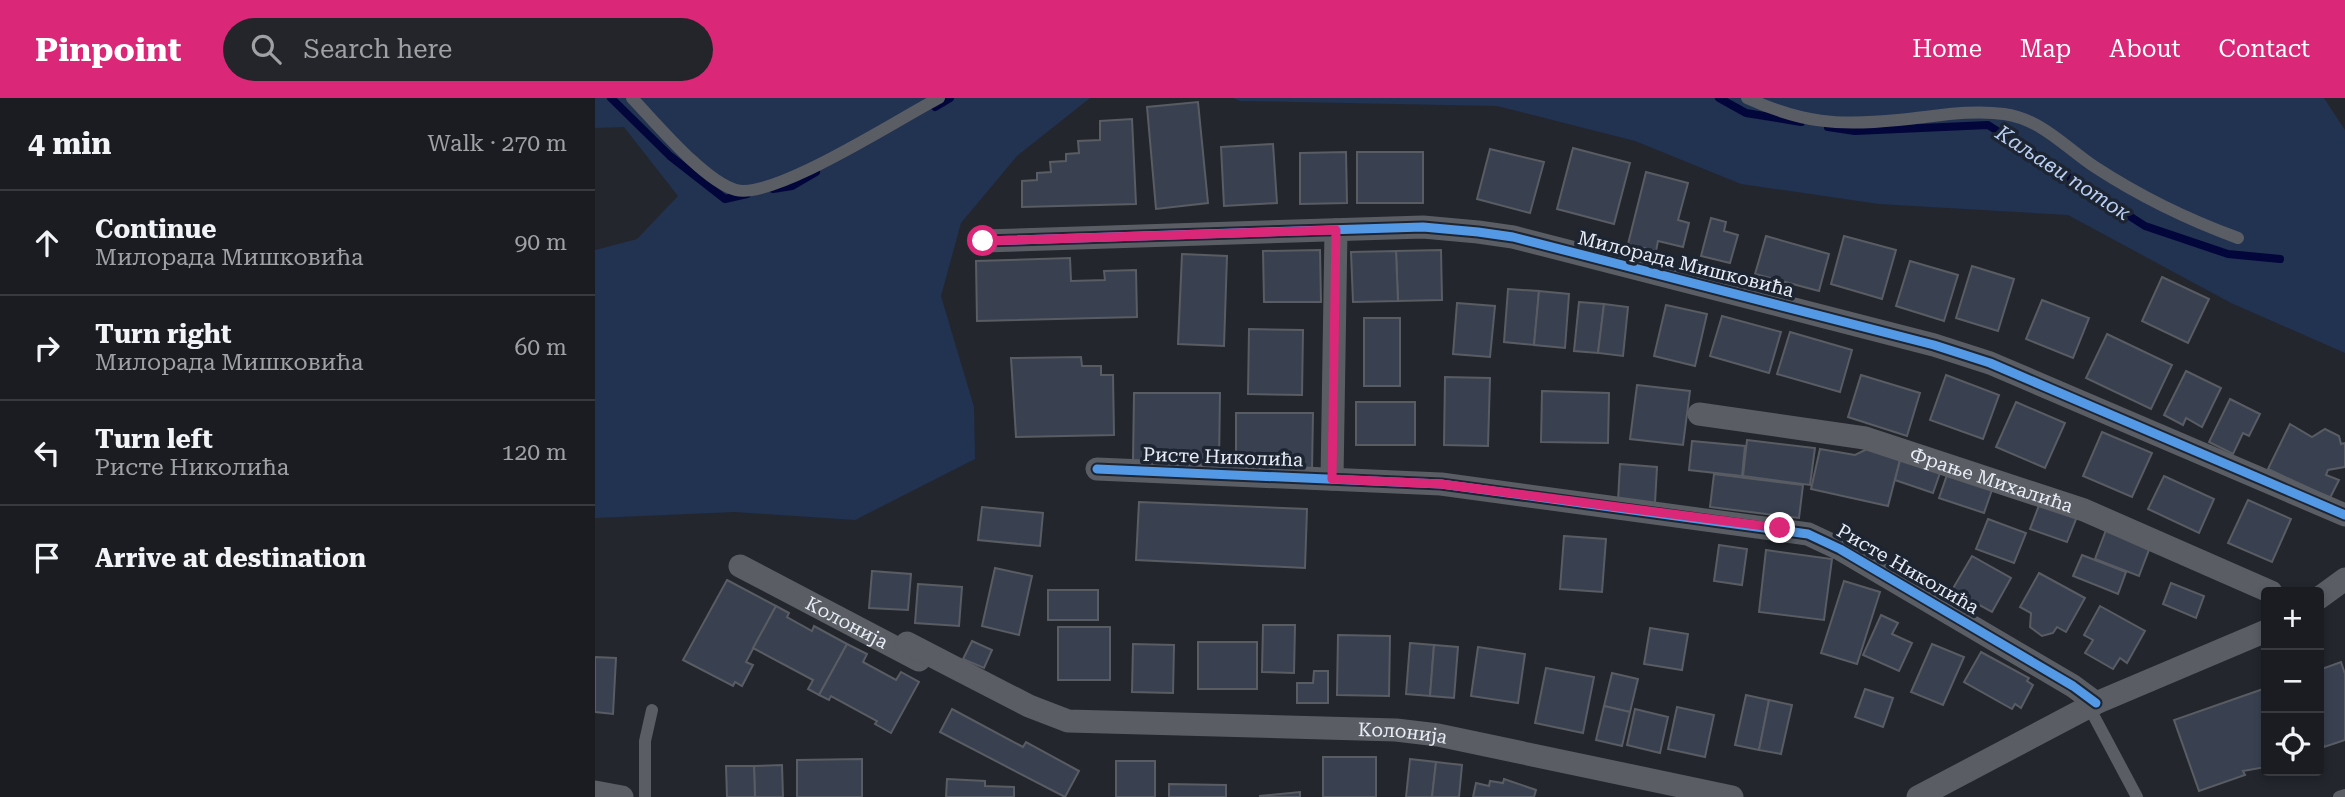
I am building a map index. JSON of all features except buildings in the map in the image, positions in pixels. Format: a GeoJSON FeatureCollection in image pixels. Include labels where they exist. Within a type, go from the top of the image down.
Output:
{"type":"FeatureCollection","features":[{"type":"Feature","properties":{"kind":"street","name":"Милорада Мишковића"},"geometry":{"type":"LineString","coordinates":[[983,241],[1423,227],[1513,237],[1934,345],[2034,380],[2345,515]]}},
{"type":"Feature","properties":{"kind":"street"},"geometry":{"type":"LineString","coordinates":[[1332,479],[1336,230]]}},
{"type":"Feature","properties":{"kind":"street","name":"Фрање Михалића"},"geometry":{"type":"LineString","coordinates":[[1699,414],[1865,438],[2084,510],[2261,588]]}},
{"type":"Feature","properties":{"kind":"street","name":"Ристе Николића"},"geometry":{"type":"LineString","coordinates":[[1097,469],[1441,484],[1808,534],[1840,549],[2073,686],[2093,705]]}},
{"type":"Feature","properties":{"kind":"street","name":"Колонија"},"geometry":{"type":"LineString","coordinates":[[740,566],[1024,715],[1068,721],[1369,729],[1437,735],[1733,797]]}},
{"type":"Feature","properties":{"kind":"street"},"geometry":{"type":"LineString","coordinates":[[2324,594],[2345,579]]}},
{"type":"Feature","properties":{"kind":"street"},"geometry":{"type":"LineString","coordinates":[[1918,797],[2093,705],[2261,633]]}},
{"type":"Feature","properties":{"kind":"street","name":"Колонија"},"geometry":{"type":"LineString","coordinates":[[907,643],[1030,706],[1068,721]]}},
{"type":"Feature","properties":{"kind":"street"},"geometry":{"type":"LineString","coordinates":[[595,792],[622,797]]}},
{"type":"Feature","properties":{"kind":"lane"},"geometry":{"type":"LineString","coordinates":[[632,98],[701,168],[736,190],[760,189],[813,168],[939,98]]}},
{"type":"Feature","properties":{"kind":"lane"},"geometry":{"type":"LineString","coordinates":[[1747,98],[1786,116],[1837,124],[1961,112],[2005,114],[2032,122],[2093,165],[2179,217],[2238,239]]}},
{"type":"Feature","properties":{"kind":"lane"},"geometry":{"type":"LineString","coordinates":[[2093,705],[2137,797]]}},
{"type":"Feature","properties":{"kind":"lane"},"geometry":{"type":"LineString","coordinates":[[645,797],[645,741],[652,710]]}},
{"type":"Feature","properties":{"kind":"lane"},"geometry":{"type":"LineString","coordinates":[[2339,797],[2345,795]]}},
{"type":"Feature","properties":{"kind":"shaded area"},"geometry":{"type":"Polygon","coordinates":[[[595,98],[1090,98],[1017,156],[961,223],[941,296],[974,407],[975,459],[855,520],[735,512],[595,518],[595,250],[637,239],[678,196],[624,127],[595,128],[595,98]]]}},
{"type":"Feature","properties":{"kind":"shaded area"},"geometry":{"type":"Polygon","coordinates":[[[1233,98],[2324,98],[2345,130],[2345,353],[2231,303],[2068,215],[1879,204],[1741,184],[1635,141],[1497,106],[1240,101],[1233,98]]]}},
{"type":"Feature","properties":{"kind":"waterway","name":"Каљави поток"},"geometry":{"type":"LineString","coordinates":[[611,98],[670,156],[725,199],[747,194]]}},
{"type":"Feature","properties":{"kind":"waterway","name":"Каљави поток"},"geometry":{"type":"LineString","coordinates":[[935,107],[950,98]]}},
{"type":"Feature","properties":{"kind":"waterway","name":"Каљави поток"},"geometry":{"type":"LineString","coordinates":[[1719,98],[1746,113],[1801,122]]}},
{"type":"Feature","properties":{"kind":"waterway","name":"Каљави поток"},"geometry":{"type":"LineString","coordinates":[[1828,127],[1855,131],[1988,125],[2145,226],[2228,254],[2280,259]]}},
{"type":"Feature","properties":{"kind":"waterway","name":"Каљави поток"},"geometry":{"type":"LineString","coordinates":[[773,189],[792,186],[816,172]]}},
{"type":"Feature","properties":{"kind":"cycle path"},"geometry":{"type":"LineString","coordinates":[[983,241],[1423,227],[1513,237],[1934,345],[1990,363],[2345,515]]}},
{"type":"Feature","properties":{"kind":"cycle path"},"geometry":{"type":"LineString","coordinates":[[1097,469],[1441,484],[1808,534],[1840,549],[2073,686],[2096,703]]}},
{"type":"Feature","properties":{"kind":"route"},"geometry":{"type":"LineString","coordinates":[[983,241],[1336,230],[1332,479],[1441,484],[1780,528]]}}]}
